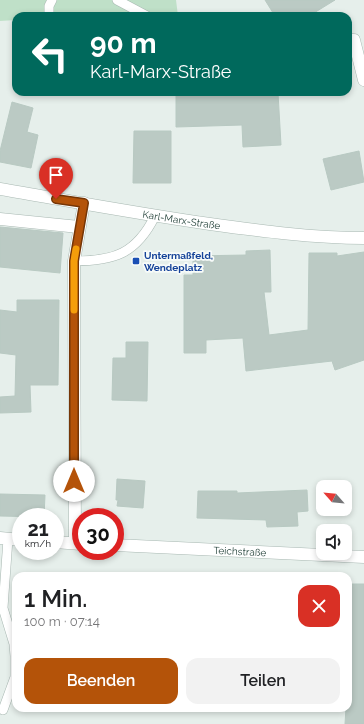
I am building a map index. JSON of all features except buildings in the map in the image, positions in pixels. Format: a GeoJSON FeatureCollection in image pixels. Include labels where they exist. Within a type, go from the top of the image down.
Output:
{"type":"FeatureCollection","features":[{"type":"Feature","properties":{"kind":"street"},"geometry":{"type":"LineString","coordinates":[[352,40],[354,40],[364,80]]}},
{"type":"Feature","properties":{"kind":"street","name":"Karl-Marx-Straße"},"geometry":{"type":"LineString","coordinates":[[0,189],[155,216],[245,229],[339,238],[364,238]]}},
{"type":"Feature","properties":{"kind":"street"},"geometry":{"type":"LineString","coordinates":[[78,508],[74,261],[84,203]]}},
{"type":"Feature","properties":{"kind":"street"},"geometry":{"type":"LineString","coordinates":[[0,219],[79,227]]}},
{"type":"Feature","properties":{"kind":"street","name":"Teichstraße"},"geometry":{"type":"LineString","coordinates":[[124,545],[364,557]]}},
{"type":"Feature","properties":{"kind":"lane"},"geometry":{"type":"LineString","coordinates":[[49,12],[49,6],[52,0]]}},
{"type":"Feature","properties":{"kind":"lane"},"geometry":{"type":"LineString","coordinates":[[117,0],[140,12]]}},
{"type":"Feature","properties":{"kind":"lane"},"geometry":{"type":"LineString","coordinates":[[74,261],[99,261],[114,258],[127,250],[148,229],[155,216]]}},
{"type":"Feature","properties":{"kind":"lane"},"geometry":{"type":"LineString","coordinates":[[4,539],[3,608],[12,637]]}},
{"type":"Feature","properties":{"kind":"lane"},"geometry":{"type":"LineString","coordinates":[[2,710],[12,682]]}},
{"type":"Feature","properties":{"kind":"green space"},"geometry":{"type":"Polygon","coordinates":[[[0,0],[176,0],[178,12],[12,12],[12,20],[0,21],[0,0]]]}},
{"type":"Feature","properties":{"kind":"slow traffic"},"geometry":{"type":"LineString","coordinates":[[74,310],[74,261],[76,249]]}},
{"type":"Feature","properties":{"kind":"place","name":"Untermaßfeld, Wendeplatz"},"geometry":{"type":"Point","coordinates":[136,261]}},
{"type":"Feature","properties":{"kind":"route"},"geometry":{"type":"LineString","coordinates":[[56,199],[84,203],[74,261],[74,481]]}}]}
